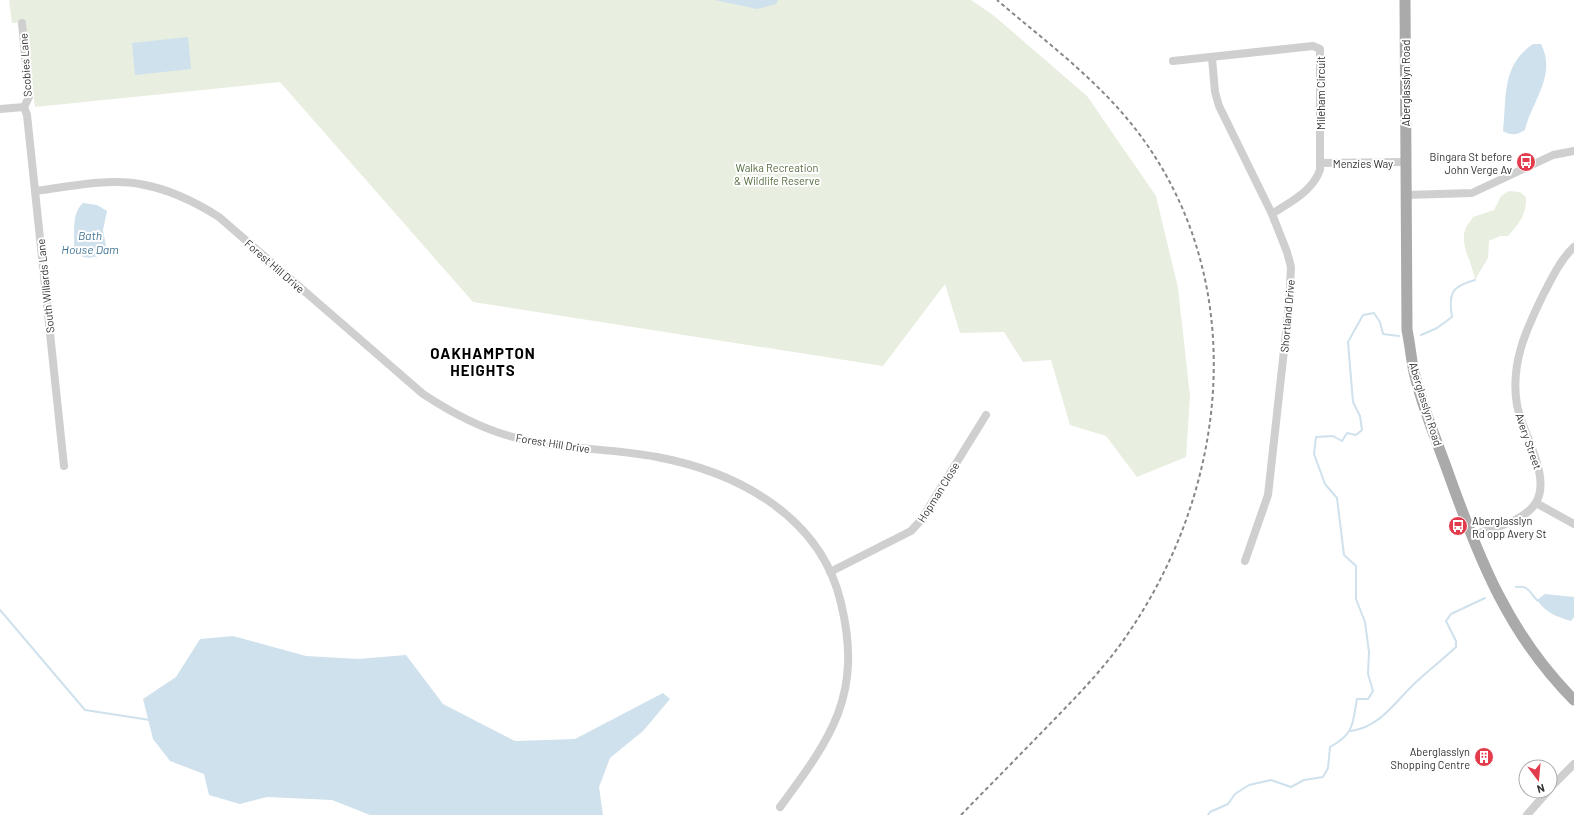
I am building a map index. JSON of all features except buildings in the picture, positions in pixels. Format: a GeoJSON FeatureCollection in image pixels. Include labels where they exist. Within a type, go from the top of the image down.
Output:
{"type":"FeatureCollection","features":[{"type":"Feature","properties":{"kind":"main road","name":"Aberglasslyn Road"},"geometry":{"type":"LineString","coordinates":[[1405,0],[1405,162],[1408,330],[1414,372],[1433,432],[1471,536],[1498,596],[1513,624],[1532,650],[1574,700]]}},
{"type":"Feature","properties":{"kind":"street","name":"Scobies Lane"},"geometry":{"type":"LineString","coordinates":[[0,109],[24,107],[29,97],[22,23]]}},
{"type":"Feature","properties":{"kind":"street","name":"Mileham Circuit"},"geometry":{"type":"LineString","coordinates":[[1173,61],[1313,46],[1320,49],[1320,163],[1318,176],[1309,188],[1272,214]]}},
{"type":"Feature","properties":{"kind":"street","name":"Shortland Drive"},"geometry":{"type":"LineString","coordinates":[[1212,58],[1214,92],[1219,106],[1272,214],[1287,252],[1291,267],[1291,284],[1268,495],[1245,561]]}},
{"type":"Feature","properties":{"kind":"street","name":"South Willards Lane"},"geometry":{"type":"LineString","coordinates":[[24,107],[35,191],[64,466]]}},
{"type":"Feature","properties":{"kind":"street"},"geometry":{"type":"LineString","coordinates":[[1406,195],[1472,193],[1553,155],[1574,151]]}},
{"type":"Feature","properties":{"kind":"street","name":"Menzies Way"},"geometry":{"type":"LineString","coordinates":[[1320,163],[1405,162]]}},
{"type":"Feature","properties":{"kind":"street","name":"Forest Hill Drive"},"geometry":{"type":"LineString","coordinates":[[35,191],[99,183],[138,184],[167,191],[195,202],[219,217],[423,394],[440,405],[478,425],[516,438],[556,445],[655,456],[698,466],[739,483],[772,502],[792,518],[812,541],[830,572],[840,597],[848,638],[849,658],[846,688],[839,712],[830,734],[813,762],[780,808]]}},
{"type":"Feature","properties":{"kind":"street","name":"Avery Street"},"geometry":{"type":"LineString","coordinates":[[1536,503],[1541,479],[1517,405],[1516,386],[1518,359],[1524,333],[1554,274],[1567,254],[1574,247]]}},
{"type":"Feature","properties":{"kind":"street","name":"Hopman Close"},"geometry":{"type":"LineString","coordinates":[[830,572],[911,531],[922,520],[986,415]]}},
{"type":"Feature","properties":{"kind":"street"},"geometry":{"type":"LineString","coordinates":[[1471,536],[1523,515],[1536,503],[1574,524]]}},
{"type":"Feature","properties":{"kind":"street"},"geometry":{"type":"LineString","coordinates":[[1558,780],[1574,764]]}},
{"type":"Feature","properties":{"kind":"street"},"geometry":{"type":"LineString","coordinates":[[1527,815],[1541,799]]}},
{"type":"Feature","properties":{"kind":"green space","name":"Walka Recreation & Wildlife Reserve"},"geometry":{"type":"Polygon","coordinates":[[[9,0],[971,0],[993,15],[1087,96],[1156,196],[1178,288],[1190,396],[1186,457],[1137,477],[1106,436],[1070,425],[1051,360],[1023,362],[1004,332],[960,333],[945,284],[883,366],[473,302],[280,82],[35,107],[25,22],[12,23],[9,0]]]}},
{"type":"Feature","properties":{"kind":"green space"},"geometry":{"type":"Polygon","coordinates":[[[1509,191],[1520,192],[1526,197],[1524,214],[1519,223],[1508,236],[1500,236],[1489,241],[1488,258],[1475,280],[1465,249],[1464,236],[1466,228],[1473,217],[1494,210],[1501,196],[1509,191]]]}},
{"type":"Feature","properties":{"kind":"water"},"geometry":{"type":"Polygon","coordinates":[[[715,0],[778,0],[776,4],[757,9],[715,0]]]}},
{"type":"Feature","properties":{"kind":"water"},"geometry":{"type":"Polygon","coordinates":[[[188,37],[191,69],[135,75],[132,43],[188,37]]]}},
{"type":"Feature","properties":{"kind":"water"},"geometry":{"type":"Polygon","coordinates":[[[1533,44],[1541,44],[1545,55],[1545,77],[1525,130],[1517,134],[1509,134],[1503,131],[1506,94],[1510,72],[1515,62],[1533,44]]]}},
{"type":"Feature","properties":{"kind":"water","name":"Bath House Dam"},"geometry":{"type":"Polygon","coordinates":[[[83,203],[97,205],[107,211],[103,230],[107,252],[99,256],[89,258],[81,256],[74,249],[75,218],[79,207],[83,203]]]}},
{"type":"Feature","properties":{"kind":"water"},"geometry":{"type":"Polygon","coordinates":[[[1545,594],[1574,597],[1574,617],[1571,621],[1552,614],[1540,604],[1537,600],[1545,594]]]}},
{"type":"Feature","properties":{"kind":"water"},"geometry":{"type":"Polygon","coordinates":[[[233,636],[306,656],[358,659],[406,655],[443,704],[515,741],[575,739],[663,693],[670,699],[643,731],[610,758],[599,787],[603,815],[370,815],[332,800],[267,797],[240,804],[209,795],[204,774],[170,761],[153,739],[143,699],[176,677],[200,639],[233,636]]]}},
{"type":"Feature","properties":{"kind":"waterway"},"geometry":{"type":"LineString","coordinates":[[1421,335],[1437,328],[1452,317],[1451,296],[1453,292],[1461,285],[1475,280]]}},
{"type":"Feature","properties":{"kind":"waterway"},"geometry":{"type":"LineString","coordinates":[[1208,815],[1210,812],[1228,804],[1235,794],[1249,785],[1271,780],[1291,787],[1304,780],[1323,777],[1328,768],[1330,747],[1344,737],[1351,728],[1357,699],[1368,699],[1373,691],[1368,674],[1369,652],[1365,622],[1356,599],[1356,566],[1344,555],[1337,498],[1325,484],[1314,454],[1316,437],[1333,436],[1342,441],[1347,433],[1356,435],[1362,430],[1360,416],[1353,402],[1348,342],[1363,315],[1374,313],[1380,322],[1383,334],[1399,336]]}},
{"type":"Feature","properties":{"kind":"waterway"},"geometry":{"type":"LineString","coordinates":[[1516,587],[1527,588],[1538,601]]}},
{"type":"Feature","properties":{"kind":"waterway"},"geometry":{"type":"LineString","coordinates":[[1351,731],[1370,725],[1386,713],[1414,684],[1456,647],[1456,641],[1446,621],[1451,614],[1485,598]]}},
{"type":"Feature","properties":{"kind":"waterway"},"geometry":{"type":"LineString","coordinates":[[0,610],[85,710],[150,720]]}},
{"type":"Feature","properties":{"kind":"railway"},"geometry":{"type":"LineString","coordinates":[[961,815],[1089,683],[1127,635],[1162,577],[1188,514],[1205,449],[1213,383],[1211,317],[1198,252],[1174,189],[1137,131],[1122,112],[1088,78],[997,0]]}},
{"type":"Feature","properties":{"kind":"place","name":"Bingara St before John Verge Av"},"geometry":{"type":"Point","coordinates":[1526,162]}},
{"type":"Feature","properties":{"kind":"place","name":"Aberglasslyn Rd opp Avery St"},"geometry":{"type":"Point","coordinates":[1458,526]}},
{"type":"Feature","properties":{"kind":"place","name":"Aberglasslyn Shopping Centre"},"geometry":{"type":"Point","coordinates":[1484,757]}},
{"type":"Feature","properties":{"kind":"district","name":"OAKHAMPTON HEIGHTS"},"geometry":{"type":"Point","coordinates":[483,362]}}]}
